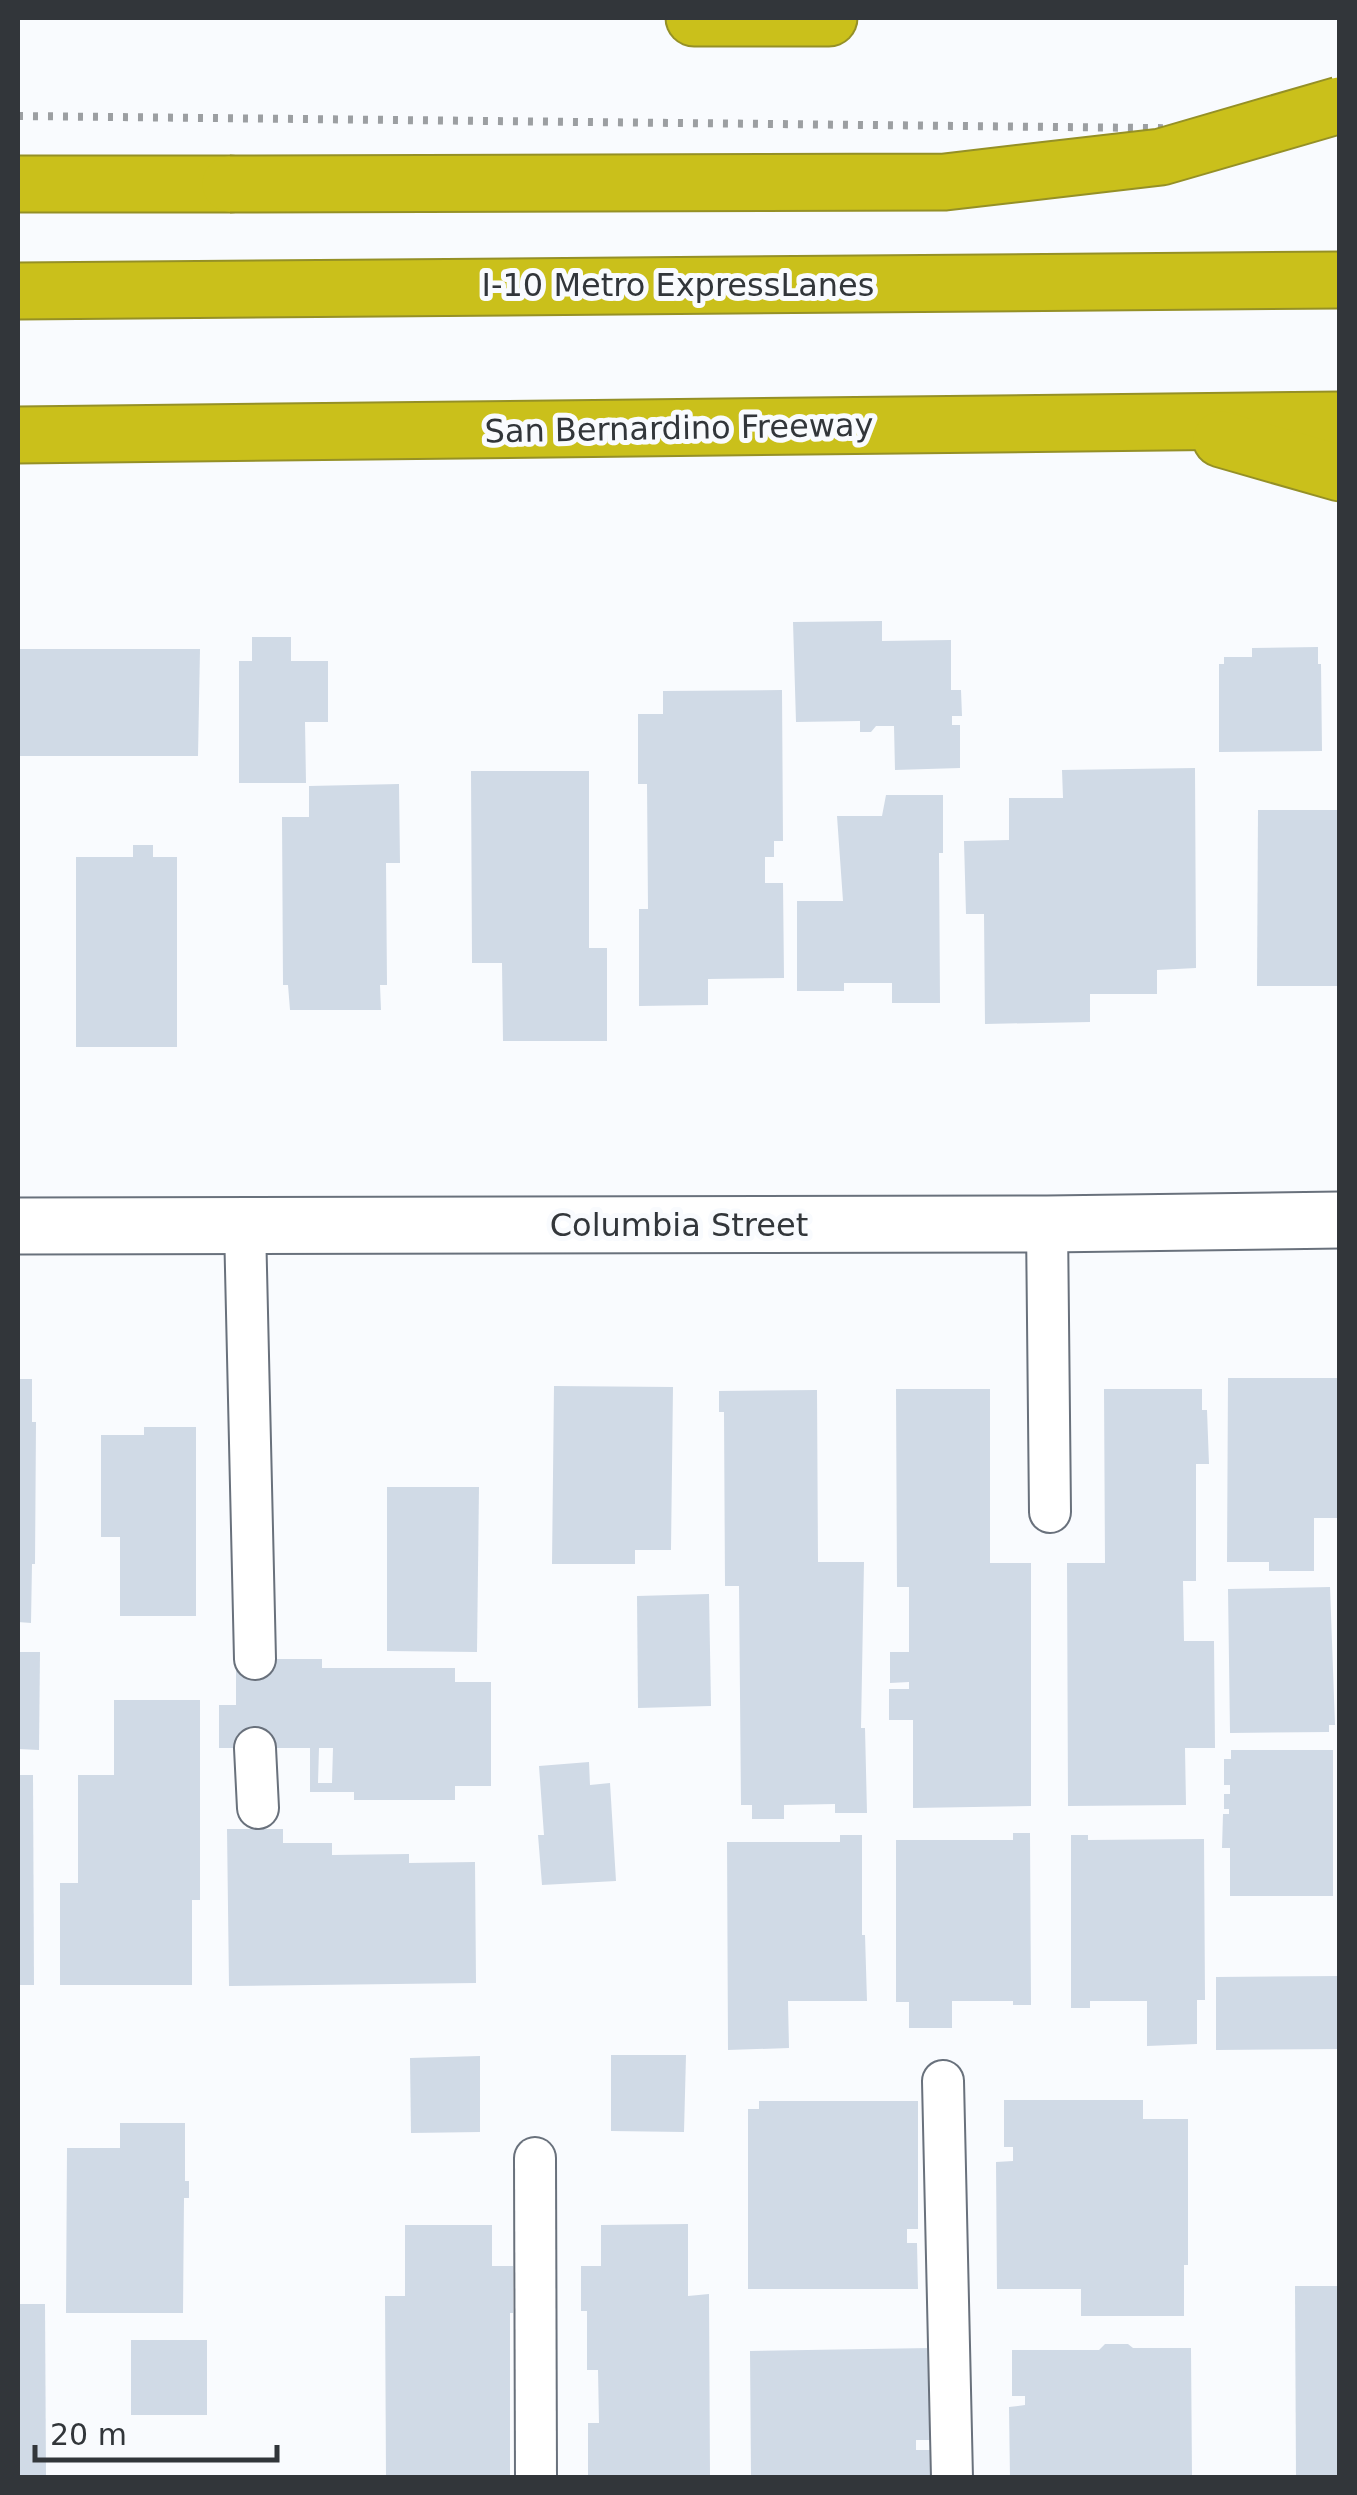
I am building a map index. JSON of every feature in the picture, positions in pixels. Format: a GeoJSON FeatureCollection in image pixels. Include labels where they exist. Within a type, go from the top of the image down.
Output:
{"type":"FeatureCollection","features":[{"type":"Feature","properties":{"kind":"highway"},"geometry":{"type":"LineString","coordinates":[[694,18],[829,18]]}},
{"type":"Feature","properties":{"kind":"highway"},"geometry":{"type":"LineString","coordinates":[[18,184],[945,182],[1161,157],[1340,106]]}},
{"type":"Feature","properties":{"kind":"highway","name":"I-10 Metro ExpressLanes"},"geometry":{"type":"LineString","coordinates":[[18,290],[1340,280]]}},
{"type":"Feature","properties":{"kind":"highway","name":"San Bernardino Freeway"},"geometry":{"type":"LineString","coordinates":[[18,435],[1340,420]]}},
{"type":"Feature","properties":{"kind":"highway"},"geometry":{"type":"LineString","coordinates":[[1170,424],[1340,473]]}},
{"type":"Feature","properties":{"kind":"street","name":"Columbia Street"},"geometry":{"type":"LineString","coordinates":[[18,1226],[1340,1220]]}},
{"type":"Feature","properties":{"kind":"lane"},"geometry":{"type":"LineString","coordinates":[[1046,1224],[1050,1512]]}},
{"type":"Feature","properties":{"kind":"lane"},"geometry":{"type":"LineString","coordinates":[[244,1226],[255,1659]]}},
{"type":"Feature","properties":{"kind":"lane"},"geometry":{"type":"LineString","coordinates":[[255,1748],[258,1808]]}},
{"type":"Feature","properties":{"kind":"lane"},"geometry":{"type":"LineString","coordinates":[[943,2081],[952,2478]]}},
{"type":"Feature","properties":{"kind":"lane"},"geometry":{"type":"LineString","coordinates":[[535,2158],[536,2478]]}},
{"type":"Feature","properties":{"kind":"building"},"geometry":{"type":"Polygon","coordinates":[[[882,621],[882,641],[951,640],[951,690],[961,690],[962,716],[952,716],[952,725],[960,725],[960,768],[895,770],[894,726],[876,726],[871,732],[860,732],[860,721],[796,722],[793,622],[882,621]]]}},
{"type":"Feature","properties":{"kind":"building"},"geometry":{"type":"Polygon","coordinates":[[[252,637],[291,637],[291,661],[328,661],[328,722],[305,722],[306,783],[239,783],[239,661],[252,661],[252,637]]]}},
{"type":"Feature","properties":{"kind":"building"},"geometry":{"type":"Polygon","coordinates":[[[1318,647],[1322,751],[1219,752],[1219,664],[1224,664],[1224,657],[1252,657],[1252,648],[1318,647]]]}},
{"type":"Feature","properties":{"kind":"building"},"geometry":{"type":"Polygon","coordinates":[[[18,649],[200,649],[198,756],[18,756],[18,649]]]}},
{"type":"Feature","properties":{"kind":"building"},"geometry":{"type":"Polygon","coordinates":[[[782,690],[783,841],[774,841],[774,857],[765,857],[765,883],[783,883],[784,978],[708,979],[708,1005],[639,1006],[639,909],[648,909],[647,784],[638,784],[638,714],[663,714],[663,691],[782,690]]]}},
{"type":"Feature","properties":{"kind":"building"},"geometry":{"type":"Polygon","coordinates":[[[1195,768],[1196,968],[1157,970],[1157,994],[1090,994],[1090,1022],[985,1024],[984,914],[966,914],[964,841],[1009,840],[1009,798],[1063,798],[1062,770],[1195,768]]]}},
{"type":"Feature","properties":{"kind":"building"},"geometry":{"type":"Polygon","coordinates":[[[471,771],[589,771],[589,948],[607,948],[607,1041],[503,1041],[502,963],[472,963],[471,771]]]}},
{"type":"Feature","properties":{"kind":"building"},"geometry":{"type":"Polygon","coordinates":[[[399,784],[400,863],[386,863],[387,985],[380,985],[381,1010],[290,1010],[288,985],[283,985],[282,817],[309,817],[309,786],[399,784]]]}},
{"type":"Feature","properties":{"kind":"building"},"geometry":{"type":"Polygon","coordinates":[[[886,795],[943,795],[943,853],[939,853],[940,1003],[892,1003],[892,983],[844,983],[844,991],[797,991],[797,901],[843,901],[837,816],[882,816],[886,795]]]}},
{"type":"Feature","properties":{"kind":"building"},"geometry":{"type":"Polygon","coordinates":[[[1258,810],[1340,810],[1340,986],[1257,986],[1258,810]]]}},
{"type":"Feature","properties":{"kind":"building"},"geometry":{"type":"Polygon","coordinates":[[[133,845],[153,845],[153,857],[177,857],[177,1047],[76,1047],[76,857],[133,857],[133,845]]]}},
{"type":"Feature","properties":{"kind":"building"},"geometry":{"type":"Polygon","coordinates":[[[1228,1378],[1340,1378],[1340,1518],[1314,1518],[1314,1571],[1269,1571],[1269,1562],[1227,1562],[1228,1378]]]}},
{"type":"Feature","properties":{"kind":"building"},"geometry":{"type":"Polygon","coordinates":[[[18,1379],[32,1379],[32,1422],[36,1422],[31,1623],[18,1622],[18,1379]]]}},
{"type":"Feature","properties":{"kind":"building"},"geometry":{"type":"Polygon","coordinates":[[[554,1386],[673,1387],[671,1550],[635,1550],[635,1564],[552,1564],[554,1386]]]}},
{"type":"Feature","properties":{"kind":"building"},"geometry":{"type":"Polygon","coordinates":[[[896,1389],[990,1389],[990,1563],[1031,1563],[1031,1806],[913,1808],[913,1720],[889,1720],[889,1689],[909,1689],[909,1682],[890,1683],[890,1652],[909,1652],[909,1587],[897,1587],[896,1389]]]}},
{"type":"Feature","properties":{"kind":"building"},"geometry":{"type":"Polygon","coordinates":[[[1104,1389],[1202,1389],[1202,1410],[1207,1410],[1209,1464],[1196,1464],[1196,1581],[1183,1581],[1184,1641],[1214,1641],[1215,1748],[1185,1748],[1186,1805],[1068,1806],[1067,1563],[1105,1563],[1104,1389]]]}},
{"type":"Feature","properties":{"kind":"building"},"geometry":{"type":"Polygon","coordinates":[[[817,1390],[818,1562],[864,1562],[861,1728],[865,1728],[867,1813],[835,1813],[835,1804],[784,1805],[784,1819],[752,1819],[752,1805],[741,1805],[739,1586],[725,1586],[724,1412],[719,1412],[719,1391],[817,1390]]]}},
{"type":"Feature","properties":{"kind":"building"},"geometry":{"type":"Polygon","coordinates":[[[144,1427],[196,1427],[196,1616],[120,1616],[120,1537],[101,1537],[101,1435],[144,1435],[144,1427]]]}},
{"type":"Feature","properties":{"kind":"building"},"geometry":{"type":"Polygon","coordinates":[[[387,1487],[479,1487],[477,1652],[387,1651],[387,1487]]]}},
{"type":"Feature","properties":{"kind":"building"},"geometry":{"type":"Polygon","coordinates":[[[1330,1587],[1335,1725],[1329,1725],[1329,1732],[1230,1733],[1228,1589],[1330,1587]]]}},
{"type":"Feature","properties":{"kind":"building"},"geometry":{"type":"Polygon","coordinates":[[[709,1594],[711,1706],[638,1708],[637,1596],[709,1594]]]}},
{"type":"Feature","properties":{"kind":"building"},"geometry":{"type":"Polygon","coordinates":[[[18,1652],[40,1652],[39,1750],[18,1749],[18,1652]]]}},
{"type":"Feature","properties":{"kind":"building"},"geometry":{"type":"Polygon","coordinates":[[[236,1659],[322,1659],[322,1668],[455,1668],[455,1682],[491,1682],[491,1786],[455,1786],[455,1800],[354,1800],[354,1792],[310,1792],[310,1748],[219,1748],[219,1705],[236,1705],[236,1659]],[[319,1748],[318,1783],[332,1783],[333,1748],[319,1748]]]}},
{"type":"Feature","properties":{"kind":"building"},"geometry":{"type":"Polygon","coordinates":[[[114,1700],[200,1700],[200,1900],[192,1900],[192,1985],[60,1985],[60,1883],[78,1883],[78,1775],[114,1775],[114,1700]]]}},
{"type":"Feature","properties":{"kind":"building"},"geometry":{"type":"Polygon","coordinates":[[[1231,1750],[1333,1750],[1333,1896],[1230,1896],[1230,1848],[1222,1848],[1223,1814],[1229,1814],[1229,1809],[1224,1809],[1224,1794],[1230,1794],[1230,1785],[1224,1785],[1224,1759],[1231,1759],[1231,1750]]]}},
{"type":"Feature","properties":{"kind":"building"},"geometry":{"type":"Polygon","coordinates":[[[589,1762],[590,1785],[610,1783],[616,1881],[542,1885],[538,1835],[544,1835],[539,1766],[589,1762]]]}},
{"type":"Feature","properties":{"kind":"building"},"geometry":{"type":"Polygon","coordinates":[[[18,1775],[33,1775],[34,1985],[18,1985],[18,1775]]]}},
{"type":"Feature","properties":{"kind":"building"},"geometry":{"type":"Polygon","coordinates":[[[227,1829],[283,1829],[283,1843],[332,1843],[332,1855],[409,1854],[409,1863],[475,1862],[476,1983],[229,1986],[227,1829]]]}},
{"type":"Feature","properties":{"kind":"building"},"geometry":{"type":"Polygon","coordinates":[[[1013,1833],[1030,1833],[1031,2005],[1013,2005],[1013,2001],[952,2001],[952,2028],[909,2028],[909,2002],[896,2002],[896,1840],[1013,1840],[1013,1833]]]}},
{"type":"Feature","properties":{"kind":"building"},"geometry":{"type":"Polygon","coordinates":[[[840,1835],[862,1835],[862,1935],[867,2001],[788,2001],[789,2048],[728,2050],[727,1842],[840,1842],[840,1835]]]}},
{"type":"Feature","properties":{"kind":"building"},"geometry":{"type":"Polygon","coordinates":[[[1071,1835],[1088,1835],[1088,1840],[1204,1839],[1205,2000],[1197,2000],[1197,2044],[1147,2046],[1147,2001],[1090,2001],[1090,2008],[1071,2008],[1071,1835]]]}},
{"type":"Feature","properties":{"kind":"building"},"geometry":{"type":"Polygon","coordinates":[[[1340,1976],[1340,2049],[1216,2050],[1216,1977],[1340,1976]]]}},
{"type":"Feature","properties":{"kind":"building"},"geometry":{"type":"Polygon","coordinates":[[[611,2055],[686,2055],[684,2132],[611,2131],[611,2055]]]}},
{"type":"Feature","properties":{"kind":"building"},"geometry":{"type":"Polygon","coordinates":[[[480,2056],[480,2132],[411,2133],[410,2058],[480,2056]]]}},
{"type":"Feature","properties":{"kind":"building"},"geometry":{"type":"Polygon","coordinates":[[[1004,2100],[1143,2100],[1143,2119],[1188,2119],[1184,2316],[1081,2316],[1081,2289],[997,2289],[996,2162],[1013,2161],[1013,2147],[1004,2147],[1004,2100]]]}},
{"type":"Feature","properties":{"kind":"building"},"geometry":{"type":"Polygon","coordinates":[[[759,2101],[918,2101],[918,2229],[907,2229],[907,2243],[917,2243],[918,2289],[748,2289],[748,2109],[759,2109],[759,2101]]]}},
{"type":"Feature","properties":{"kind":"building"},"geometry":{"type":"Polygon","coordinates":[[[120,2123],[185,2123],[185,2181],[189,2181],[189,2198],[184,2198],[183,2313],[66,2313],[67,2148],[120,2148],[120,2123]]]}},
{"type":"Feature","properties":{"kind":"building"},"geometry":{"type":"Polygon","coordinates":[[[688,2224],[688,2296],[709,2294],[710,2478],[588,2478],[588,2423],[599,2423],[598,2370],[587,2370],[587,2311],[581,2311],[581,2266],[601,2266],[601,2225],[688,2224]]]}},
{"type":"Feature","properties":{"kind":"building"},"geometry":{"type":"Polygon","coordinates":[[[405,2225],[492,2225],[492,2266],[513,2266],[510,2478],[386,2478],[385,2296],[405,2296],[405,2225]]]}},
{"type":"Feature","properties":{"kind":"building"},"geometry":{"type":"Polygon","coordinates":[[[1295,2286],[1340,2286],[1340,2478],[1296,2478],[1295,2286]]]}},
{"type":"Feature","properties":{"kind":"building"},"geometry":{"type":"Polygon","coordinates":[[[18,2304],[45,2304],[46,2478],[18,2478],[18,2304]]]}},
{"type":"Feature","properties":{"kind":"building"},"geometry":{"type":"Polygon","coordinates":[[[131,2340],[207,2340],[207,2415],[131,2415],[131,2340]]]}},
{"type":"Feature","properties":{"kind":"building"},"geometry":{"type":"Polygon","coordinates":[[[1105,2344],[1191,2348],[1192,2478],[1010,2478],[1009,2407],[1025,2405],[1025,2396],[1012,2396],[1012,2350],[1099,2350],[1105,2344]]]}},
{"type":"Feature","properties":{"kind":"building"},"geometry":{"type":"Polygon","coordinates":[[[930,2348],[931,2440],[916,2440],[916,2450],[931,2450],[931,2478],[751,2478],[750,2351],[930,2348]]]}},
{"type":"Feature","properties":{"kind":"railway"},"geometry":{"type":"LineString","coordinates":[[18,116],[1340,130]]}}]}
